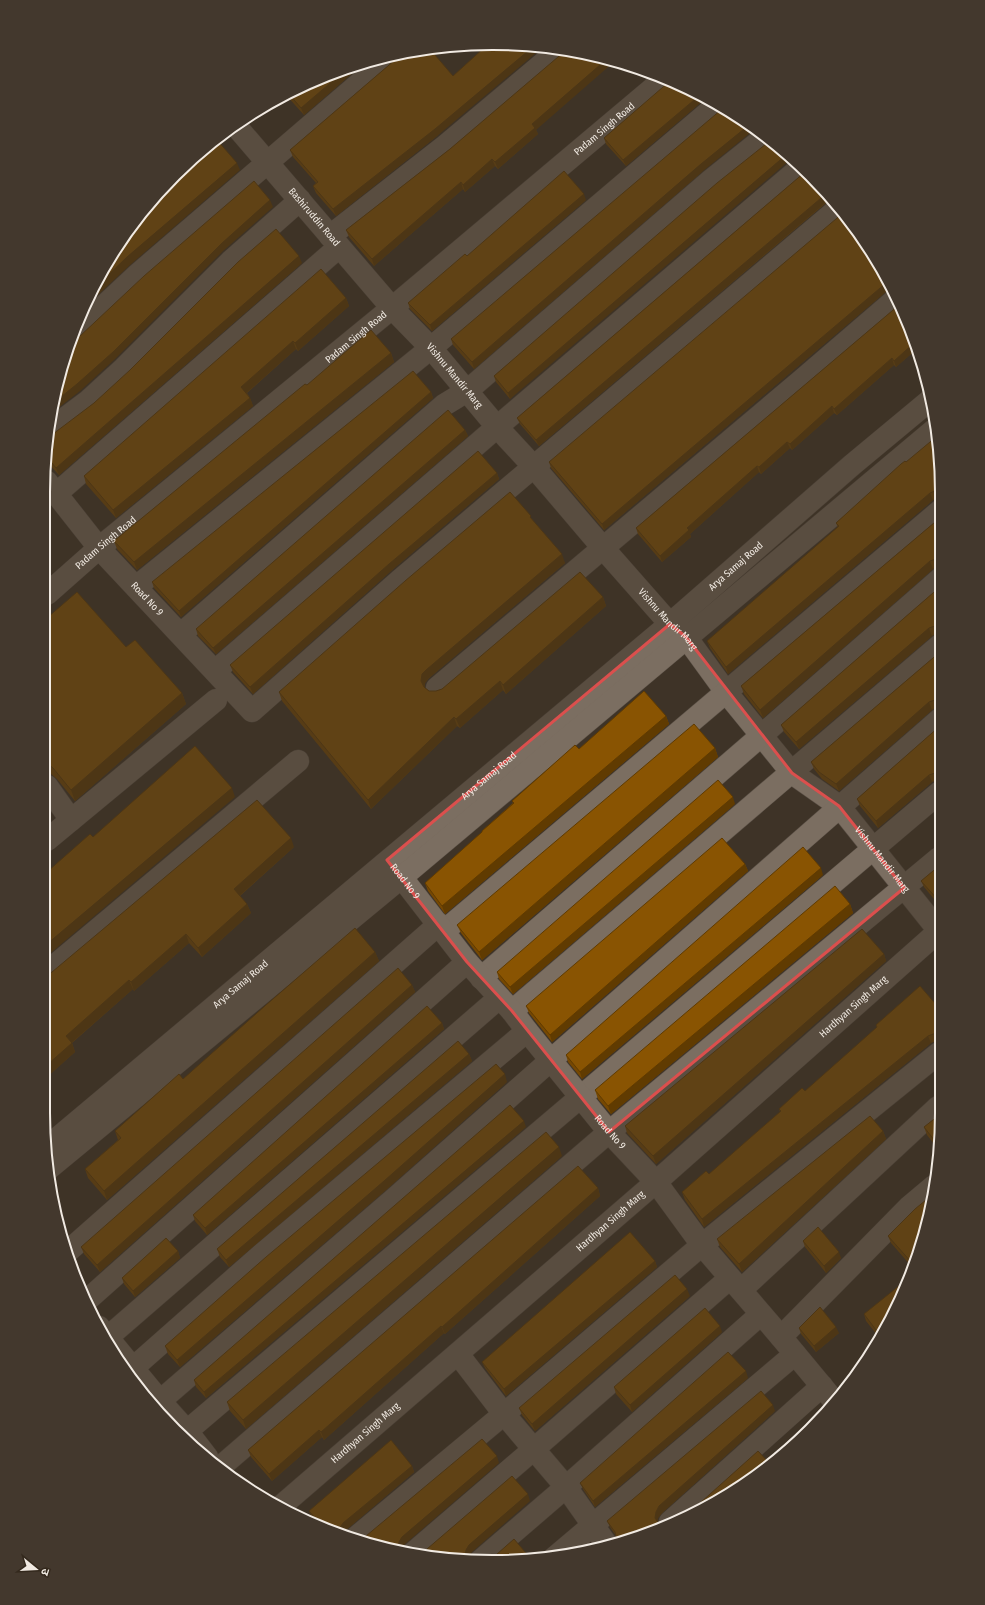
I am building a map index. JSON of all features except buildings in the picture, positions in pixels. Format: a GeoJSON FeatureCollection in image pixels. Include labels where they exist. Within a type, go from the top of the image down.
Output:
{"type":"FeatureCollection","features":[{"type":"Feature","properties":{"kind":"street"},"geometry":{"type":"LineString","coordinates":[[51,488],[335,241],[554,55]]}},
{"type":"Feature","properties":{"kind":"street"},"geometry":{"type":"LineString","coordinates":[[83,326],[138,274],[382,64]]}},
{"type":"Feature","properties":{"kind":"street","name":"Padam Singh Road"},"geometry":{"type":"LineString","coordinates":[[50,591],[99,548],[392,308],[659,83]]}},
{"type":"Feature","properties":{"kind":"street"},"geometry":{"type":"LineString","coordinates":[[136,587],[431,348],[713,108]]}},
{"type":"Feature","properties":{"kind":"street","name":"Bashiruddin Road"},"geometry":{"type":"LineString","coordinates":[[239,130],[392,308]]}},
{"type":"Feature","properties":{"kind":"street"},"geometry":{"type":"LineString","coordinates":[[181,634],[376,466],[444,405],[466,391],[705,186],[761,140]]}},
{"type":"Feature","properties":{"kind":"street"},"geometry":{"type":"LineString","coordinates":[[215,671],[796,171]]}},
{"type":"Feature","properties":{"kind":"street"},"geometry":{"type":"LineString","coordinates":[[56,425],[88,401],[124,368],[232,260],[300,200]]}},
{"type":"Feature","properties":{"kind":"street"},"geometry":{"type":"LineString","coordinates":[[534,467],[834,212]]}},
{"type":"Feature","properties":{"kind":"street"},"geometry":{"type":"LineString","coordinates":[[437,688],[892,303]]}},
{"type":"Feature","properties":{"kind":"street","name":"Vishnu Mandir Marg"},"geometry":{"type":"LineString","coordinates":[[392,308],[431,348],[497,427],[534,467],[603,548],[678,630],[792,773],[839,806],[935,926]]}},
{"type":"Feature","properties":{"kind":"street","name":"Arya Samaj Road"},"geometry":{"type":"LineString","coordinates":[[51,1143],[387,860],[678,630],[852,465],[926,404]]}},
{"type":"Feature","properties":{"kind":"street"},"geometry":{"type":"LineString","coordinates":[[53,1165],[402,877],[678,630],[931,433]]}},
{"type":"Feature","properties":{"kind":"street","name":"Road No 9"},"geometry":{"type":"LineString","coordinates":[[51,488],[99,548],[252,711],[400,580],[534,467]]}},
{"type":"Feature","properties":{"kind":"street"},"geometry":{"type":"LineString","coordinates":[[71,1249],[442,928],[726,692],[935,515]]}},
{"type":"Feature","properties":{"kind":"street"},"geometry":{"type":"LineString","coordinates":[[91,1297],[474,970],[762,735],[935,583]]}},
{"type":"Feature","properties":{"kind":"street"},"geometry":{"type":"LineString","coordinates":[[107,1329],[792,773],[935,649]]}},
{"type":"Feature","properties":{"kind":"street"},"geometry":{"type":"LineString","coordinates":[[50,837],[216,700]]}},
{"type":"Feature","properties":{"kind":"street"},"geometry":{"type":"LineString","coordinates":[[160,1402],[396,1198],[839,806],[935,724]]}},
{"type":"Feature","properties":{"kind":"street"},"geometry":{"type":"LineString","coordinates":[[50,969],[298,761]]}},
{"type":"Feature","properties":{"kind":"street"},"geometry":{"type":"LineString","coordinates":[[50,790],[70,820]]}},
{"type":"Feature","properties":{"kind":"street"},"geometry":{"type":"LineString","coordinates":[[187,1431],[872,848],[935,796]]}},
{"type":"Feature","properties":{"kind":"street","name":"Road No 9"},"geometry":{"type":"LineString","coordinates":[[387,860],[402,877],[474,970],[506,1004],[609,1132],[656,1182],[702,1245],[829,1394]]}},
{"type":"Feature","properties":{"kind":"street"},"geometry":{"type":"LineString","coordinates":[[223,1464],[609,1132],[935,861]]}},
{"type":"Feature","properties":{"kind":"street","name":"Hardhyan Singh Marg"},"geometry":{"type":"LineString","coordinates":[[285,1503],[656,1182],[935,935]]}},
{"type":"Feature","properties":{"kind":"street"},"geometry":{"type":"LineString","coordinates":[[133,1368],[261,1255],[527,1031]]}},
{"type":"Feature","properties":{"kind":"street"},"geometry":{"type":"LineString","coordinates":[[360,1535],[702,1245],[935,1056]]}},
{"type":"Feature","properties":{"kind":"street"},"geometry":{"type":"LineString","coordinates":[[419,1548],[534,1450],[736,1284],[935,1110]]}},
{"type":"Feature","properties":{"kind":"street"},"geometry":{"type":"LineString","coordinates":[[781,1336],[909,1207],[927,1192]]}},
{"type":"Feature","properties":{"kind":"street"},"geometry":{"type":"LineString","coordinates":[[487,1555],[761,1314]]}},
{"type":"Feature","properties":{"kind":"street"},"geometry":{"type":"LineString","coordinates":[[458,1354],[504,1414],[566,1487],[604,1541]]}},
{"type":"Feature","properties":{"kind":"street"},"geometry":{"type":"LineString","coordinates":[[565,1548],[795,1354]]}},
{"type":"Feature","properties":{"kind":"street"},"geometry":{"type":"LineString","coordinates":[[126,1360],[160,1402],[189,1433]]}},
{"type":"Feature","properties":{"kind":"street"},"geometry":{"type":"LineString","coordinates":[[684,1511],[829,1394]]}},
{"type":"Feature","properties":{"kind":"highlighted area"},"geometry":{"type":"Polygon","coordinates":[[[670,624],[686,637],[792,773],[839,806],[904,888],[609,1132],[512,1011],[467,962],[387,860],[670,624]]]}}]}
